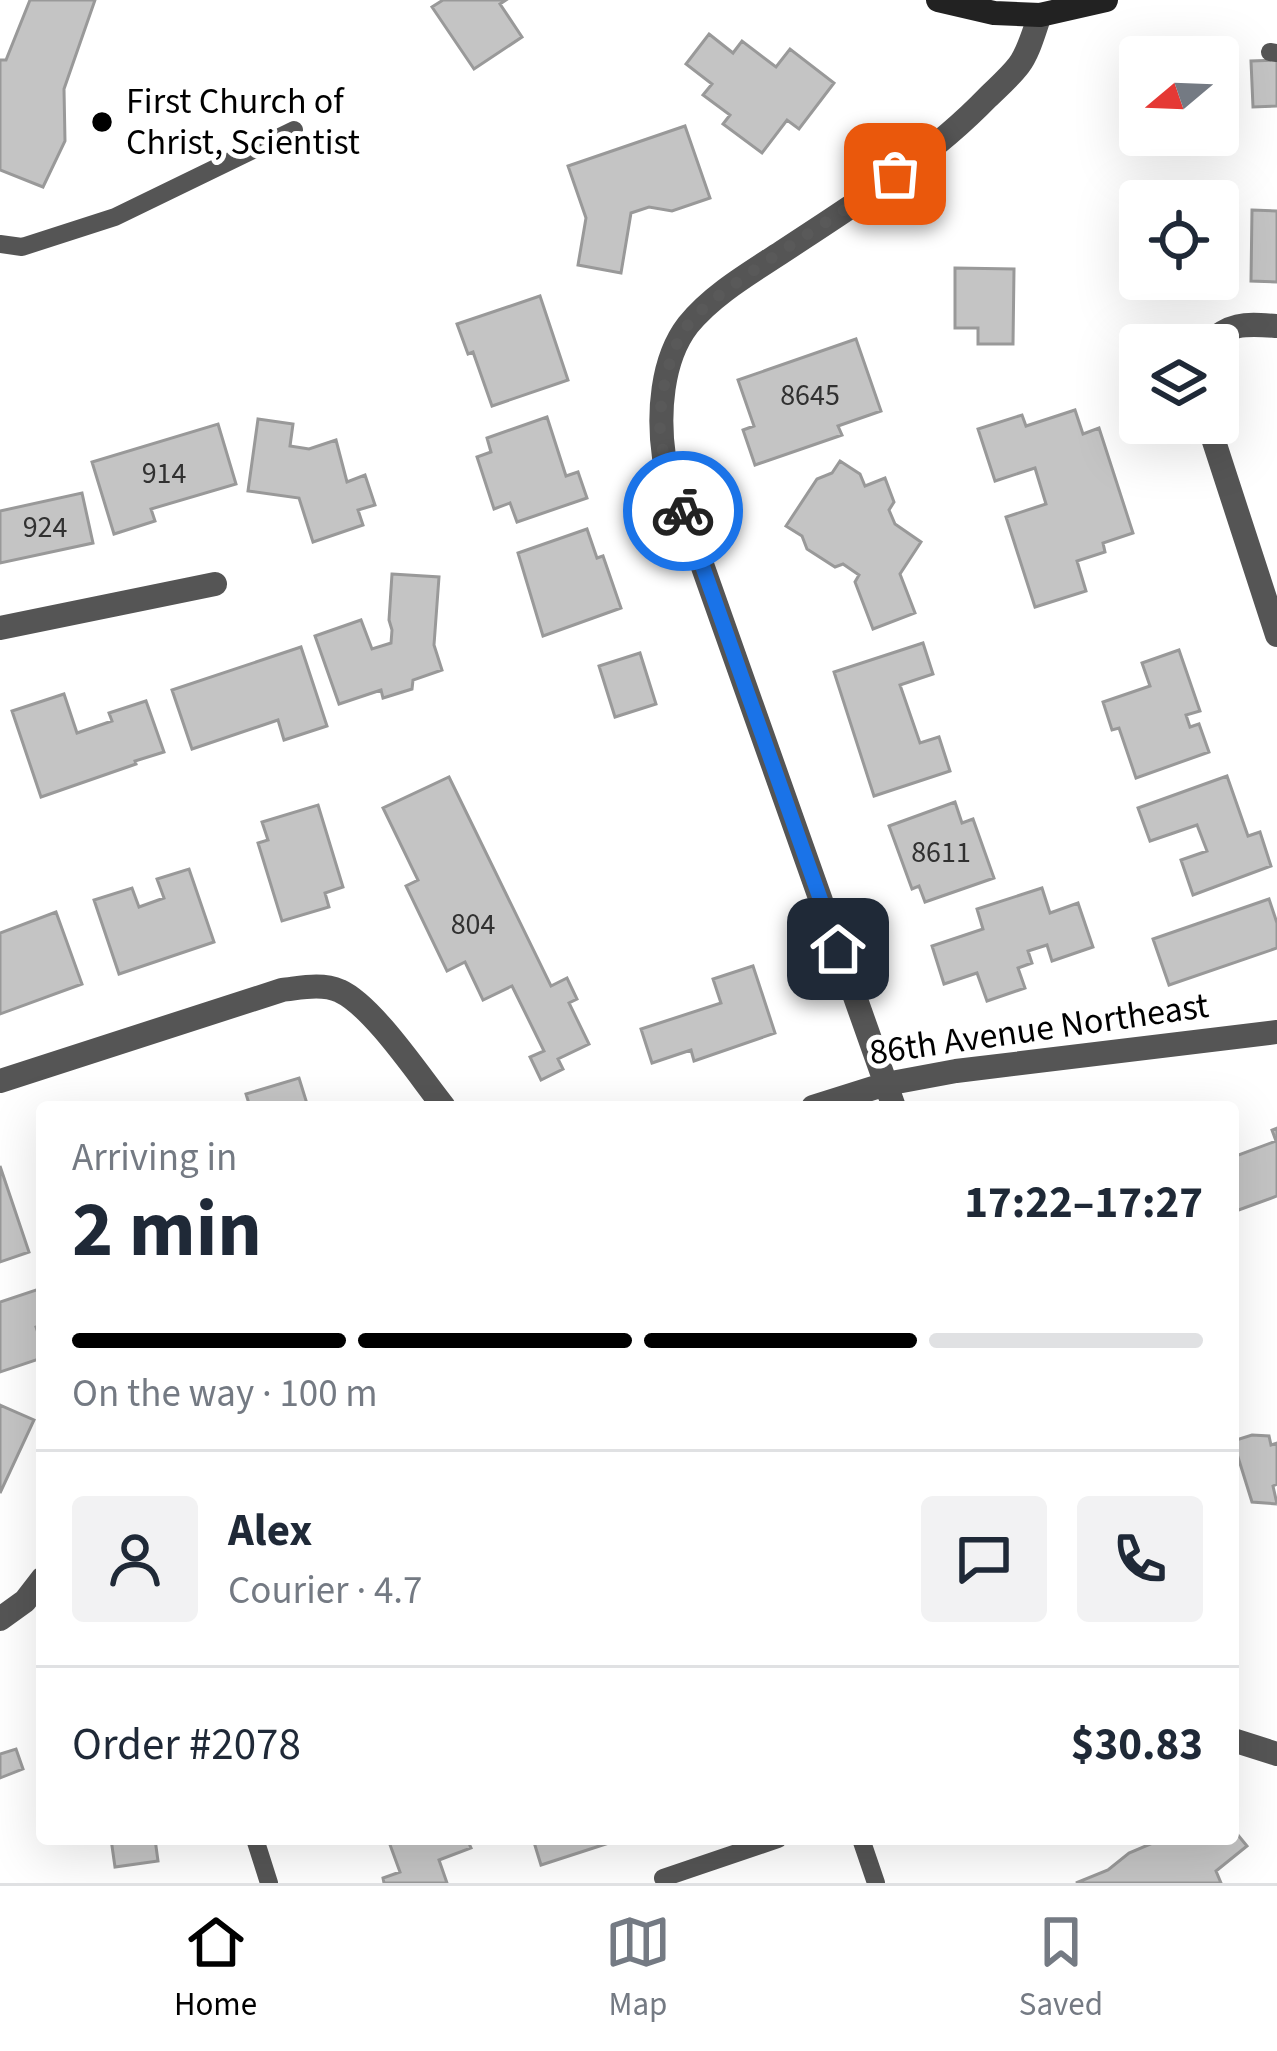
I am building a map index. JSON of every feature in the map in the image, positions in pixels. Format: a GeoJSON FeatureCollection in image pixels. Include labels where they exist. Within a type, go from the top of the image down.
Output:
{"type":"FeatureCollection","features":[{"type":"Feature","properties":{"kind":"street"},"geometry":{"type":"LineString","coordinates":[[938,0],[994,13],[1040,15],[1106,0]]}},
{"type":"Feature","properties":{"kind":"street"},"geometry":{"type":"LineString","coordinates":[[890,1095],[664,457],[660,425],[664,388],[686,327],[709,304],[961,125],[1021,64],[1040,15]]}},
{"type":"Feature","properties":{"kind":"street"},"geometry":{"type":"LineString","coordinates":[[1239,326],[1277,326]]}},
{"type":"Feature","properties":{"kind":"street"},"geometry":{"type":"LineString","coordinates":[[1215,444],[1277,635]]}},
{"type":"Feature","properties":{"kind":"street"},"geometry":{"type":"LineString","coordinates":[[0,628],[215,584]]}},
{"type":"Feature","properties":{"kind":"street"},"geometry":{"type":"LineString","coordinates":[[0,1081],[282,990],[319,986],[342,992],[368,1013],[439,1101]]}},
{"type":"Feature","properties":{"kind":"street","name":"86th Avenue Northeast"},"geometry":{"type":"LineString","coordinates":[[852,1101],[890,1095],[956,1071],[1277,1031]]}},
{"type":"Feature","properties":{"kind":"street"},"geometry":{"type":"LineString","coordinates":[[0,1619],[36,1587]]}},
{"type":"Feature","properties":{"kind":"street"},"geometry":{"type":"LineString","coordinates":[[1239,1742],[1277,1754]]}},
{"type":"Feature","properties":{"kind":"lane"},"geometry":{"type":"LineString","coordinates":[[0,244],[22,248],[115,218],[295,130]]}},
{"type":"Feature","properties":{"kind":"lane"},"geometry":{"type":"LineString","coordinates":[[257,1845],[269,1883]]}},
{"type":"Feature","properties":{"kind":"lane"},"geometry":{"type":"LineString","coordinates":[[663,1878],[760,1845]]}},
{"type":"Feature","properties":{"kind":"lane"},"geometry":{"type":"LineString","coordinates":[[863,1845],[877,1883]]}},
{"type":"Feature","properties":{"kind":"building"},"geometry":{"type":"Polygon","coordinates":[[[30,0],[95,0],[64,89],[65,141],[43,187],[0,170],[0,60],[6,60],[30,0]]]}},
{"type":"Feature","properties":{"kind":"building"},"geometry":{"type":"Polygon","coordinates":[[[443,0],[506,0],[500,4],[522,37],[474,69],[432,7],[443,0]]]}},
{"type":"Feature","properties":{"kind":"building"},"geometry":{"type":"Polygon","coordinates":[[[709,34],[733,53],[742,41],[776,67],[790,49],[834,83],[799,129],[787,120],[762,153],[723,124],[730,115],[703,95],[712,84],[686,64],[709,34]]]}},
{"type":"Feature","properties":{"kind":"building"},"geometry":{"type":"Polygon","coordinates":[[[1277,60],[1277,106],[1253,107],[1251,61],[1277,60]]]}},
{"type":"Feature","properties":{"kind":"building"},"geometry":{"type":"Polygon","coordinates":[[[685,126],[710,198],[672,211],[649,207],[631,213],[621,273],[578,265],[586,218],[568,166],[685,126]]]}},
{"type":"Feature","properties":{"kind":"building"},"geometry":{"type":"Polygon","coordinates":[[[1252,210],[1277,211],[1277,282],[1251,281],[1252,210]]]}},
{"type":"Feature","properties":{"kind":"building"},"geometry":{"type":"Polygon","coordinates":[[[955,268],[1014,269],[1013,344],[978,344],[978,328],[955,328],[955,268]]]}},
{"type":"Feature","properties":{"kind":"building"},"geometry":{"type":"Polygon","coordinates":[[[540,296],[568,380],[492,406],[473,352],[468,354],[457,324],[540,296]]]}},
{"type":"Feature","properties":{"kind":"building"},"geometry":{"type":"Polygon","coordinates":[[[856,339],[881,411],[838,426],[842,435],[755,465],[743,430],[754,426],[738,380],[856,339]]]}},
{"type":"Feature","properties":{"kind":"building"},"geometry":{"type":"Polygon","coordinates":[[[1075,410],[1083,434],[1099,428],[1133,533],[1103,543],[1105,552],[1077,561],[1086,591],[1035,607],[1006,517],[1046,504],[1035,468],[995,481],[978,429],[1022,415],[1026,426],[1075,410]]]}},
{"type":"Feature","properties":{"kind":"building"},"geometry":{"type":"Polygon","coordinates":[[[547,417],[566,476],[578,472],[587,498],[517,522],[510,503],[494,509],[477,457],[491,452],[487,438],[547,417]]]}},
{"type":"Feature","properties":{"kind":"building"},"geometry":{"type":"Polygon","coordinates":[[[258,419],[293,424],[290,446],[309,449],[336,440],[347,482],[365,475],[375,505],[358,510],[363,525],[313,542],[299,498],[248,491],[258,419]]]}},
{"type":"Feature","properties":{"kind":"building"},"geometry":{"type":"Polygon","coordinates":[[[218,424],[236,484],[151,509],[155,521],[114,534],[92,462],[218,424]]]}},
{"type":"Feature","properties":{"kind":"building"},"geometry":{"type":"Polygon","coordinates":[[[840,461],[860,474],[865,486],[885,478],[894,502],[889,510],[895,524],[921,542],[900,574],[915,613],[873,629],[855,582],[859,575],[807,549],[802,536],[786,526],[817,479],[832,473],[840,461]]]}},
{"type":"Feature","properties":{"kind":"building"},"geometry":{"type":"Polygon","coordinates":[[[82,493],[93,543],[0,563],[0,511],[82,493]]]}},
{"type":"Feature","properties":{"kind":"building"},"geometry":{"type":"Polygon","coordinates":[[[587,529],[597,558],[603,556],[621,608],[543,636],[518,553],[587,529]]]}},
{"type":"Feature","properties":{"kind":"building"},"geometry":{"type":"Polygon","coordinates":[[[392,574],[439,577],[434,645],[442,670],[413,680],[412,689],[383,698],[381,690],[339,704],[315,636],[361,620],[372,649],[391,643],[392,574]]]}},
{"type":"Feature","properties":{"kind":"building"},"geometry":{"type":"Polygon","coordinates":[[[923,643],[933,674],[900,685],[920,743],[939,737],[950,771],[874,796],[834,672],[923,643]]]}},
{"type":"Feature","properties":{"kind":"building"},"geometry":{"type":"Polygon","coordinates":[[[301,647],[327,726],[284,740],[278,720],[192,749],[172,690],[301,647]]]}},
{"type":"Feature","properties":{"kind":"building"},"geometry":{"type":"Polygon","coordinates":[[[1179,650],[1200,711],[1186,715],[1190,727],[1199,724],[1209,752],[1136,778],[1119,728],[1112,730],[1103,702],[1150,686],[1142,663],[1179,650]]]}},
{"type":"Feature","properties":{"kind":"building"},"geometry":{"type":"Polygon","coordinates":[[[640,653],[656,704],[615,717],[599,666],[640,653]]]}},
{"type":"Feature","properties":{"kind":"building"},"geometry":{"type":"Polygon","coordinates":[[[64,694],[77,733],[112,721],[109,713],[146,701],[164,752],[41,797],[12,711],[64,694]]]}},
{"type":"Feature","properties":{"kind":"building"},"geometry":{"type":"Polygon","coordinates":[[[1227,776],[1248,836],[1260,832],[1271,866],[1193,895],[1181,860],[1207,851],[1197,825],[1150,841],[1138,808],[1227,776]]]}},
{"type":"Feature","properties":{"kind":"building"},"geometry":{"type":"Polygon","coordinates":[[[449,777],[551,986],[567,978],[577,999],[569,1003],[589,1044],[558,1059],[563,1069],[541,1080],[530,1057],[544,1051],[512,986],[483,1000],[465,962],[447,971],[406,886],[418,880],[383,808],[449,777]]]}},
{"type":"Feature","properties":{"kind":"building"},"geometry":{"type":"Polygon","coordinates":[[[955,802],[962,823],[973,819],[994,878],[925,902],[919,886],[912,889],[889,826],[955,802]]]}},
{"type":"Feature","properties":{"kind":"building"},"geometry":{"type":"Polygon","coordinates":[[[318,805],[343,887],[325,893],[329,907],[282,921],[258,843],[268,840],[262,822],[318,805]]]}},
{"type":"Feature","properties":{"kind":"building"},"geometry":{"type":"Polygon","coordinates":[[[189,869],[214,942],[119,974],[94,900],[132,888],[139,907],[164,898],[157,879],[189,869]]]}},
{"type":"Feature","properties":{"kind":"building"},"geometry":{"type":"Polygon","coordinates":[[[1042,888],[1050,913],[1078,903],[1093,947],[1052,961],[1047,945],[1028,951],[1032,963],[1018,968],[1025,988],[987,1001],[977,973],[944,984],[932,946],[983,929],[977,909],[1042,888]]]}},
{"type":"Feature","properties":{"kind":"building"},"geometry":{"type":"Polygon","coordinates":[[[1269,899],[1277,923],[1277,948],[1169,985],[1153,939],[1269,899]]]}},
{"type":"Feature","properties":{"kind":"building"},"geometry":{"type":"Polygon","coordinates":[[[56,912],[82,984],[0,1014],[0,933],[56,912]]]}},
{"type":"Feature","properties":{"kind":"building"},"geometry":{"type":"Polygon","coordinates":[[[753,966],[775,1033],[694,1061],[691,1050],[652,1063],[641,1029],[721,1003],[713,979],[753,966]]]}},
{"type":"Feature","properties":{"kind":"building"},"geometry":{"type":"Polygon","coordinates":[[[299,1078],[306,1101],[248,1101],[246,1094],[299,1078]]]}},
{"type":"Feature","properties":{"kind":"building"},"geometry":{"type":"Polygon","coordinates":[[[1277,1128],[1277,1196],[1239,1210],[1239,1155],[1276,1141],[1272,1130],[1277,1128]]]}},
{"type":"Feature","properties":{"kind":"building"},"geometry":{"type":"Polygon","coordinates":[[[0,1166],[29,1252],[0,1262],[0,1166]]]}},
{"type":"Feature","properties":{"kind":"building"},"geometry":{"type":"Polygon","coordinates":[[[36,1290],[36,1360],[0,1372],[0,1302],[36,1290]]]}},
{"type":"Feature","properties":{"kind":"building"},"geometry":{"type":"Polygon","coordinates":[[[0,1405],[34,1420],[0,1493],[0,1405]]]}},
{"type":"Feature","properties":{"kind":"building"},"geometry":{"type":"Polygon","coordinates":[[[1269,1436],[1271,1445],[1277,1443],[1277,1484],[1273,1486],[1277,1504],[1252,1502],[1239,1460],[1239,1439],[1269,1436]]]}},
{"type":"Feature","properties":{"kind":"building"},"geometry":{"type":"Polygon","coordinates":[[[16,1749],[23,1769],[0,1778],[0,1754],[16,1749]]]}},
{"type":"Feature","properties":{"kind":"building"},"geometry":{"type":"Polygon","coordinates":[[[1239,1836],[1247,1846],[1216,1871],[1221,1883],[1076,1883],[1108,1870],[1148,1845],[1239,1845],[1239,1836]]]}},
{"type":"Feature","properties":{"kind":"building"},"geometry":{"type":"Polygon","coordinates":[[[112,1845],[156,1845],[158,1861],[115,1867],[112,1845]]]}},
{"type":"Feature","properties":{"kind":"building"},"geometry":{"type":"Polygon","coordinates":[[[390,1845],[471,1848],[439,1860],[447,1883],[384,1883],[383,1878],[400,1872],[390,1845]]]}},
{"type":"Feature","properties":{"kind":"building"},"geometry":{"type":"Polygon","coordinates":[[[535,1845],[603,1845],[541,1865],[535,1845]]]}},
{"type":"Feature","properties":{"kind":"way so far"},"geometry":{"type":"LineString","coordinates":[[683,511],[664,457],[660,425],[664,388],[686,327],[756,269],[895,174]]}},
{"type":"Feature","properties":{"kind":"place","name":"First Church of Christ, Scientist"},"geometry":{"type":"Point","coordinates":[102,122]}},
{"type":"Feature","properties":{"kind":"route"},"geometry":{"type":"LineString","coordinates":[[683,511],[838,949]]}}]}
